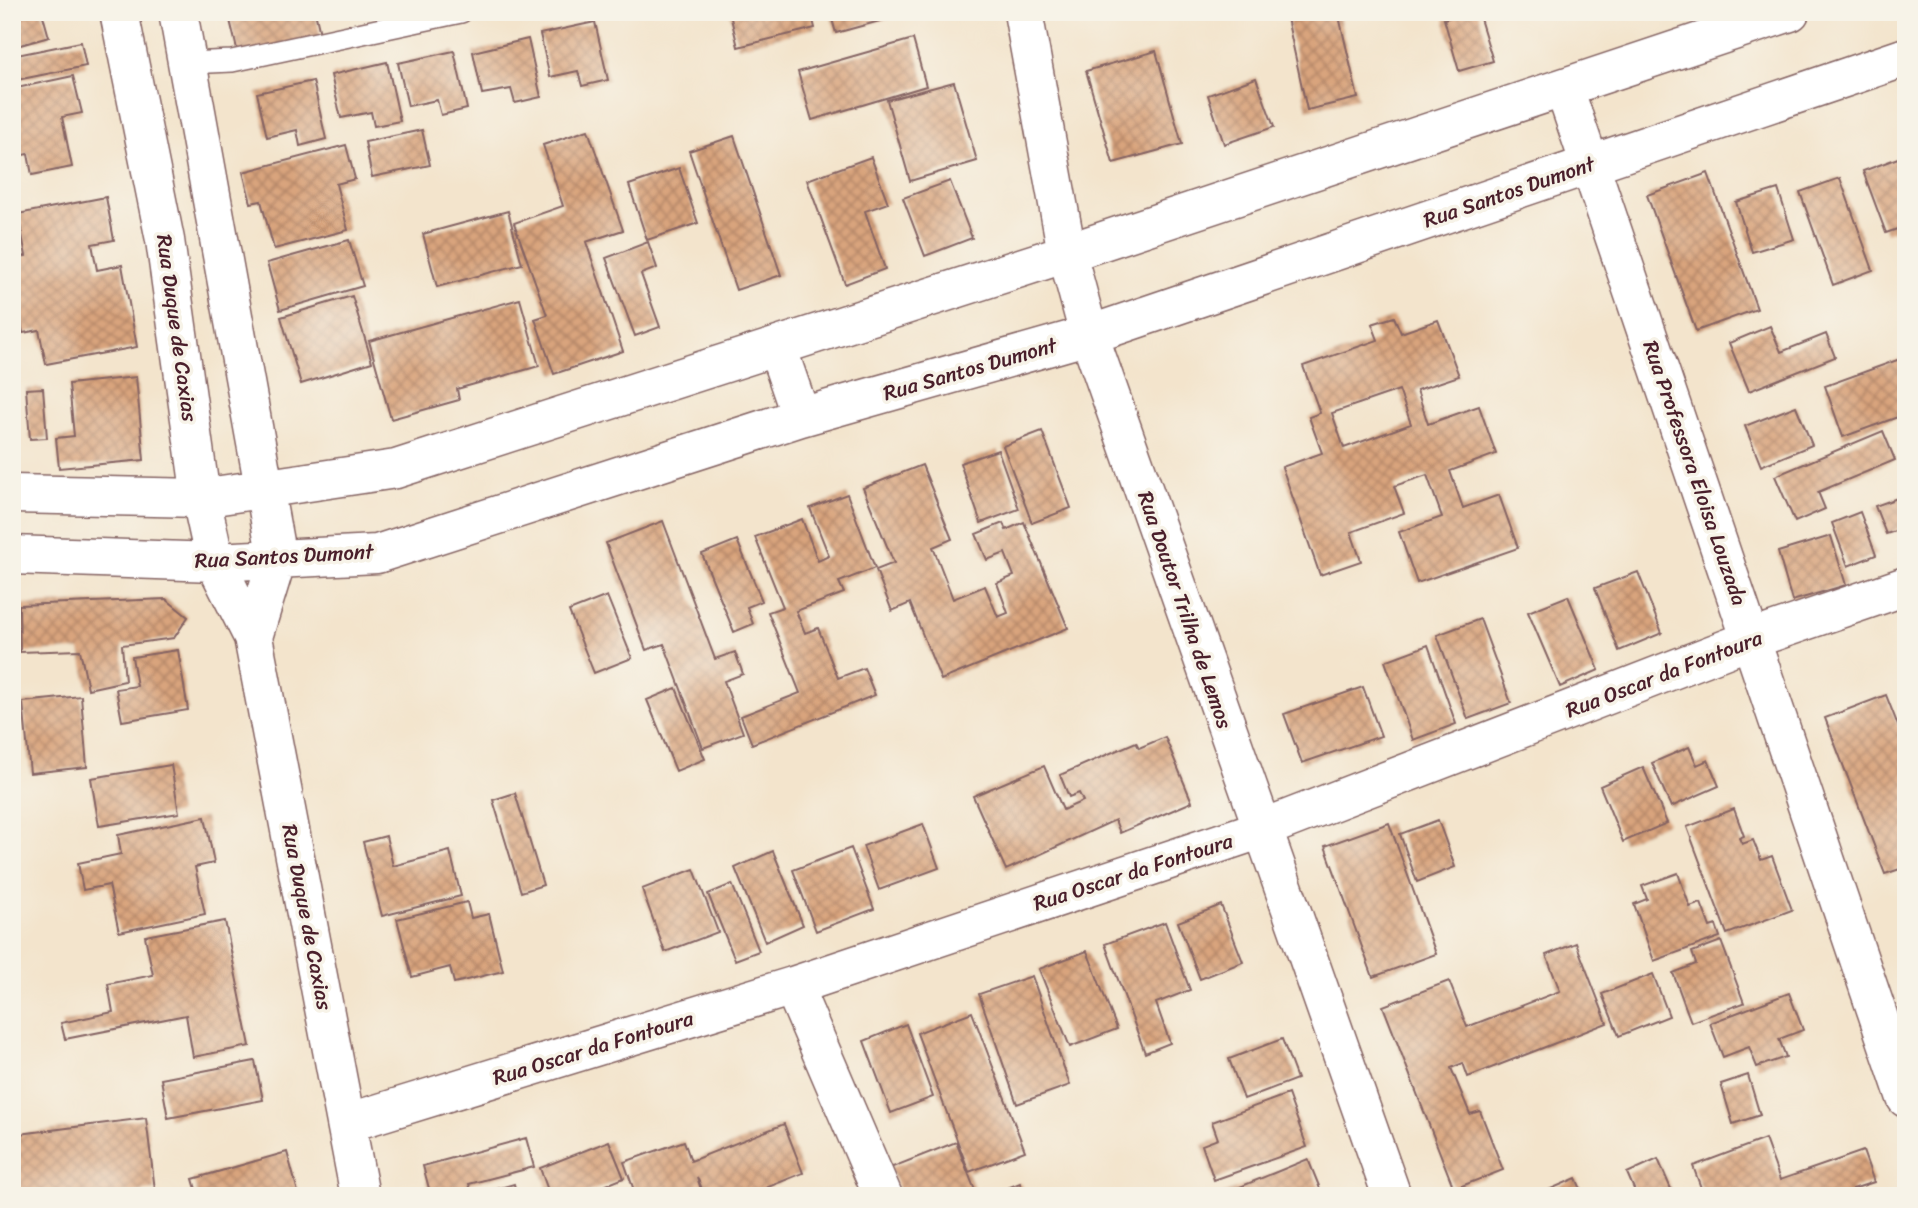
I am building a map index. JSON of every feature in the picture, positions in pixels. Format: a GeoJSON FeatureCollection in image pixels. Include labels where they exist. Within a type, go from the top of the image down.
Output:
{"type":"FeatureCollection","features":[{"type":"Feature","properties":{"kind":"street","name":"Rua Duque de Caxias"},"geometry":{"type":"LineString","coordinates":[[119,12],[165,240],[201,498],[215,562],[253,637],[360,1196]]}},
{"type":"Feature","properties":{"kind":"street","name":"Rua Duque de Caxias"},"geometry":{"type":"LineString","coordinates":[[178,12],[267,490],[277,559],[253,637]]}},
{"type":"Feature","properties":{"kind":"street","name":"Rua Doutor Trilha de Lemos"},"geometry":{"type":"LineString","coordinates":[[1023,12],[1067,253],[1089,335],[1392,1196]]}},
{"type":"Feature","properties":{"kind":"street"},"geometry":{"type":"LineString","coordinates":[[12,495],[201,498],[396,469],[1067,253],[1790,12]]}},
{"type":"Feature","properties":{"kind":"street","name":"Rua Santos Dumont"},"geometry":{"type":"LineString","coordinates":[[12,555],[215,562],[377,554],[802,417],[1089,335],[1906,57]]}},
{"type":"Feature","properties":{"kind":"street","name":"Rua Professora Eloisa Louzada"},"geometry":{"type":"LineString","coordinates":[[1564,88],[1906,1098]]}},
{"type":"Feature","properties":{"kind":"street"},"geometry":{"type":"LineString","coordinates":[[777,347],[802,417]]}},
{"type":"Feature","properties":{"kind":"street","name":"Rua Oscar da Fontoura"},"geometry":{"type":"LineString","coordinates":[[347,1123],[793,986],[1262,829],[1752,639],[1906,586]]}},
{"type":"Feature","properties":{"kind":"street"},"geometry":{"type":"LineString","coordinates":[[793,986],[883,1196]]}},
{"type":"Feature","properties":{"kind":"lane"},"geometry":{"type":"LineString","coordinates":[[188,63],[232,61],[461,12]]}},
{"type":"Feature","properties":{"kind":"building"},"geometry":{"type":"Polygon","coordinates":[[[12,12],[42,12],[49,37],[17,46],[12,12]]]}},
{"type":"Feature","properties":{"kind":"building"},"geometry":{"type":"Polygon","coordinates":[[[228,12],[315,12],[321,38],[239,57],[228,12]]]}},
{"type":"Feature","properties":{"kind":"building"},"geometry":{"type":"Polygon","coordinates":[[[811,12],[815,28],[738,47],[730,14],[811,12]]]}},
{"type":"Feature","properties":{"kind":"building"},"geometry":{"type":"Polygon","coordinates":[[[830,12],[908,12],[909,13],[836,33],[830,12]]]}},
{"type":"Feature","properties":{"kind":"building"},"geometry":{"type":"Polygon","coordinates":[[[1313,12],[1338,12],[1358,98],[1307,110],[1287,18],[1313,12]]]}},
{"type":"Feature","properties":{"kind":"building"},"geometry":{"type":"Polygon","coordinates":[[[1467,12],[1478,12],[1493,61],[1459,71],[1444,19],[1467,12]]]}},
{"type":"Feature","properties":{"kind":"building"},"geometry":{"type":"Polygon","coordinates":[[[595,22],[608,80],[582,86],[578,71],[550,77],[540,34],[595,22]]]}},
{"type":"Feature","properties":{"kind":"building"},"geometry":{"type":"Polygon","coordinates":[[[528,39],[541,97],[515,103],[511,89],[482,94],[473,52],[528,39]]]}},
{"type":"Feature","properties":{"kind":"building"},"geometry":{"type":"Polygon","coordinates":[[[913,39],[926,86],[812,120],[798,72],[913,39]]]}},
{"type":"Feature","properties":{"kind":"building"},"geometry":{"type":"Polygon","coordinates":[[[81,42],[86,66],[12,81],[12,56],[81,42]]]}},
{"type":"Feature","properties":{"kind":"building"},"geometry":{"type":"Polygon","coordinates":[[[454,51],[467,109],[441,115],[437,100],[408,106],[398,63],[454,51]]]}},
{"type":"Feature","properties":{"kind":"building"},"geometry":{"type":"Polygon","coordinates":[[[1156,51],[1182,144],[1113,163],[1086,71],[1156,51]]]}},
{"type":"Feature","properties":{"kind":"building"},"geometry":{"type":"Polygon","coordinates":[[[387,62],[400,121],[374,126],[371,112],[341,118],[331,75],[387,62]]]}},
{"type":"Feature","properties":{"kind":"building"},"geometry":{"type":"Polygon","coordinates":[[[73,76],[82,113],[62,117],[72,167],[32,175],[28,154],[12,157],[12,89],[73,76]]]}},
{"type":"Feature","properties":{"kind":"building"},"geometry":{"type":"Polygon","coordinates":[[[1256,78],[1274,127],[1224,144],[1208,95],[1256,78]]]}},
{"type":"Feature","properties":{"kind":"building"},"geometry":{"type":"Polygon","coordinates":[[[313,81],[326,139],[300,146],[297,130],[267,137],[257,93],[313,81]]]}},
{"type":"Feature","properties":{"kind":"building"},"geometry":{"type":"Polygon","coordinates":[[[954,82],[977,161],[910,181],[887,100],[954,82]]]}},
{"type":"Feature","properties":{"kind":"building"},"geometry":{"type":"Polygon","coordinates":[[[422,130],[430,165],[372,177],[365,142],[422,130]]]}},
{"type":"Feature","properties":{"kind":"building"},"geometry":{"type":"Polygon","coordinates":[[[588,130],[623,230],[586,242],[623,351],[554,374],[535,319],[547,315],[514,223],[563,206],[543,145],[588,130]]]}},
{"type":"Feature","properties":{"kind":"building"},"geometry":{"type":"Polygon","coordinates":[[[734,136],[781,275],[736,290],[689,151],[734,136]]]}},
{"type":"Feature","properties":{"kind":"building"},"geometry":{"type":"Polygon","coordinates":[[[346,145],[355,179],[336,184],[348,230],[274,249],[261,201],[251,203],[243,172],[346,145]]]}},
{"type":"Feature","properties":{"kind":"building"},"geometry":{"type":"Polygon","coordinates":[[[1906,155],[1906,226],[1886,233],[1863,171],[1906,155]]]}},
{"type":"Feature","properties":{"kind":"building"},"geometry":{"type":"Polygon","coordinates":[[[871,157],[888,203],[865,211],[885,269],[845,284],[807,180],[871,157]]]}},
{"type":"Feature","properties":{"kind":"building"},"geometry":{"type":"Polygon","coordinates":[[[679,168],[698,223],[647,240],[629,185],[679,168]]]}},
{"type":"Feature","properties":{"kind":"building"},"geometry":{"type":"Polygon","coordinates":[[[1708,173],[1757,309],[1696,331],[1647,195],[1708,173]]]}},
{"type":"Feature","properties":{"kind":"building"},"geometry":{"type":"Polygon","coordinates":[[[1840,178],[1873,270],[1833,285],[1800,192],[1840,178]]]}},
{"type":"Feature","properties":{"kind":"building"},"geometry":{"type":"Polygon","coordinates":[[[950,181],[972,238],[925,256],[903,198],[950,181]]]}},
{"type":"Feature","properties":{"kind":"building"},"geometry":{"type":"Polygon","coordinates":[[[1778,189],[1794,239],[1752,252],[1736,202],[1778,189]]]}},
{"type":"Feature","properties":{"kind":"building"},"geometry":{"type":"Polygon","coordinates":[[[106,197],[114,240],[92,244],[97,270],[122,265],[137,347],[46,364],[39,330],[23,333],[12,276],[12,259],[26,256],[18,214],[106,197]]]}},
{"type":"Feature","properties":{"kind":"building"},"geometry":{"type":"Polygon","coordinates":[[[508,211],[522,264],[437,287],[423,234],[508,211]]]}},
{"type":"Feature","properties":{"kind":"building"},"geometry":{"type":"Polygon","coordinates":[[[349,240],[363,286],[280,310],[267,263],[349,240]]]}},
{"type":"Feature","properties":{"kind":"building"},"geometry":{"type":"Polygon","coordinates":[[[648,242],[657,268],[641,274],[660,327],[635,336],[606,258],[648,242]]]}},
{"type":"Feature","properties":{"kind":"building"},"geometry":{"type":"Polygon","coordinates":[[[352,296],[372,362],[301,384],[281,317],[352,296]]]}},
{"type":"Feature","properties":{"kind":"building"},"geometry":{"type":"Polygon","coordinates":[[[520,299],[539,366],[457,389],[459,400],[391,419],[369,341],[520,299]]]}},
{"type":"Feature","properties":{"kind":"building"},"geometry":{"type":"Polygon","coordinates":[[[1394,317],[1401,333],[1438,320],[1459,376],[1417,390],[1428,424],[1479,406],[1496,454],[1450,471],[1463,508],[1499,495],[1518,548],[1417,583],[1399,532],[1442,517],[1427,475],[1394,486],[1404,513],[1351,532],[1361,561],[1320,575],[1282,467],[1322,453],[1309,417],[1320,413],[1303,366],[1378,340],[1372,324],[1394,317]],[[1399,390],[1332,413],[1344,448],[1411,424],[1399,390]]]}},
{"type":"Feature","properties":{"kind":"building"},"geometry":{"type":"Polygon","coordinates":[[[1770,326],[1781,352],[1826,334],[1835,357],[1749,391],[1729,343],[1770,326]]]}},
{"type":"Feature","properties":{"kind":"building"},"geometry":{"type":"Polygon","coordinates":[[[1900,359],[1906,375],[1906,414],[1843,437],[1825,386],[1900,359]]]}},
{"type":"Feature","properties":{"kind":"building"},"geometry":{"type":"Polygon","coordinates":[[[136,377],[144,460],[59,468],[56,438],[74,436],[69,384],[136,377]]]}},
{"type":"Feature","properties":{"kind":"building"},"geometry":{"type":"Polygon","coordinates":[[[43,388],[47,438],[30,439],[26,389],[43,388]]]}},
{"type":"Feature","properties":{"kind":"building"},"geometry":{"type":"Polygon","coordinates":[[[1796,406],[1812,445],[1761,466],[1745,426],[1796,406]]]}},
{"type":"Feature","properties":{"kind":"building"},"geometry":{"type":"Polygon","coordinates":[[[1042,431],[1071,508],[1032,523],[1003,446],[1042,431]]]}},
{"type":"Feature","properties":{"kind":"building"},"geometry":{"type":"Polygon","coordinates":[[[1883,431],[1895,460],[1818,492],[1825,509],[1795,522],[1775,476],[1883,431]]]}},
{"type":"Feature","properties":{"kind":"building"},"geometry":{"type":"Polygon","coordinates":[[[998,450],[1019,509],[981,523],[960,463],[998,450]]]}},
{"type":"Feature","properties":{"kind":"building"},"geometry":{"type":"Polygon","coordinates":[[[922,465],[952,539],[933,547],[953,599],[985,586],[998,617],[1008,613],[997,583],[1014,576],[1005,553],[987,560],[976,534],[1003,523],[1006,530],[1024,522],[1068,628],[941,680],[910,603],[892,611],[876,570],[894,563],[863,488],[922,465]]]}},
{"type":"Feature","properties":{"kind":"building"},"geometry":{"type":"Polygon","coordinates":[[[847,494],[875,568],[839,582],[844,593],[796,611],[805,633],[818,628],[838,678],[864,668],[875,695],[752,744],[741,716],[800,693],[768,612],[783,607],[755,537],[802,519],[818,561],[829,556],[810,508],[847,494]]]}},
{"type":"Feature","properties":{"kind":"building"},"geometry":{"type":"Polygon","coordinates":[[[1906,495],[1905,551],[1898,530],[1886,534],[1875,506],[1906,495]]]}},
{"type":"Feature","properties":{"kind":"building"},"geometry":{"type":"Polygon","coordinates":[[[1860,512],[1876,555],[1848,566],[1832,523],[1860,512]]]}},
{"type":"Feature","properties":{"kind":"building"},"geometry":{"type":"Polygon","coordinates":[[[663,521],[715,659],[735,652],[743,674],[724,681],[743,733],[703,748],[664,644],[646,650],[606,543],[663,521]]]}},
{"type":"Feature","properties":{"kind":"building"},"geometry":{"type":"Polygon","coordinates":[[[1831,536],[1846,585],[1792,601],[1778,552],[1831,536]]]}},
{"type":"Feature","properties":{"kind":"building"},"geometry":{"type":"Polygon","coordinates":[[[737,540],[762,601],[747,607],[753,624],[734,632],[702,554],[737,540]]]}},
{"type":"Feature","properties":{"kind":"building"},"geometry":{"type":"Polygon","coordinates":[[[1638,572],[1662,633],[1619,651],[1595,588],[1638,572]]]}},
{"type":"Feature","properties":{"kind":"building"},"geometry":{"type":"Polygon","coordinates":[[[607,596],[632,658],[594,673],[569,611],[607,596]]]}},
{"type":"Feature","properties":{"kind":"building"},"geometry":{"type":"Polygon","coordinates":[[[1568,596],[1599,670],[1560,687],[1528,612],[1568,596]]]}},
{"type":"Feature","properties":{"kind":"building"},"geometry":{"type":"Polygon","coordinates":[[[166,599],[188,617],[174,638],[122,645],[125,681],[88,689],[80,650],[20,652],[19,605],[166,599]]]}},
{"type":"Feature","properties":{"kind":"building"},"geometry":{"type":"Polygon","coordinates":[[[1480,619],[1511,703],[1468,719],[1437,635],[1480,619]]]}},
{"type":"Feature","properties":{"kind":"building"},"geometry":{"type":"Polygon","coordinates":[[[1428,645],[1456,724],[1413,740],[1385,661],[1428,645]]]}},
{"type":"Feature","properties":{"kind":"building"},"geometry":{"type":"Polygon","coordinates":[[[178,650],[188,710],[122,721],[116,689],[137,686],[132,657],[178,650]]]}},
{"type":"Feature","properties":{"kind":"building"},"geometry":{"type":"Polygon","coordinates":[[[1363,687],[1381,736],[1302,763],[1284,714],[1363,687]]]}},
{"type":"Feature","properties":{"kind":"building"},"geometry":{"type":"Polygon","coordinates":[[[676,688],[705,759],[676,771],[647,700],[676,688]]]}},
{"type":"Feature","properties":{"kind":"building"},"geometry":{"type":"Polygon","coordinates":[[[1886,695],[1906,746],[1906,867],[1885,874],[1825,718],[1886,695]]]}},
{"type":"Feature","properties":{"kind":"building"},"geometry":{"type":"Polygon","coordinates":[[[81,696],[87,767],[30,773],[23,702],[81,696]]]}},
{"type":"Feature","properties":{"kind":"building"},"geometry":{"type":"Polygon","coordinates":[[[1165,737],[1192,802],[1120,833],[1115,820],[1006,870],[973,796],[1044,766],[1063,810],[1083,801],[1079,793],[1069,797],[1060,775],[1136,742],[1139,748],[1165,737]]]}},
{"type":"Feature","properties":{"kind":"building"},"geometry":{"type":"Polygon","coordinates":[[[1689,747],[1697,765],[1708,760],[1719,786],[1671,807],[1652,763],[1689,747]]]}},
{"type":"Feature","properties":{"kind":"building"},"geometry":{"type":"Polygon","coordinates":[[[171,765],[179,813],[99,826],[91,778],[171,765]]]}},
{"type":"Feature","properties":{"kind":"building"},"geometry":{"type":"Polygon","coordinates":[[[1643,767],[1667,823],[1623,842],[1600,786],[1643,767]]]}},
{"type":"Feature","properties":{"kind":"building"},"geometry":{"type":"Polygon","coordinates":[[[515,793],[543,885],[521,892],[493,800],[515,793]]]}},
{"type":"Feature","properties":{"kind":"building"},"geometry":{"type":"Polygon","coordinates":[[[1734,809],[1744,836],[1739,838],[1742,844],[1753,840],[1761,860],[1772,856],[1792,910],[1727,934],[1687,827],[1734,809]]]}},
{"type":"Feature","properties":{"kind":"building"},"geometry":{"type":"Polygon","coordinates":[[[205,817],[214,863],[195,867],[205,914],[119,932],[109,885],[83,890],[78,863],[121,854],[118,835],[205,817]]]}},
{"type":"Feature","properties":{"kind":"building"},"geometry":{"type":"Polygon","coordinates":[[[1438,820],[1455,867],[1417,882],[1400,834],[1438,820]]]}},
{"type":"Feature","properties":{"kind":"building"},"geometry":{"type":"Polygon","coordinates":[[[1389,823],[1436,954],[1373,977],[1325,846],[1389,823]]]}},
{"type":"Feature","properties":{"kind":"building"},"geometry":{"type":"Polygon","coordinates":[[[923,824],[939,868],[879,890],[863,846],[923,824]]]}},
{"type":"Feature","properties":{"kind":"building"},"geometry":{"type":"Polygon","coordinates":[[[386,836],[393,866],[450,851],[461,896],[382,916],[363,842],[386,836]]]}},
{"type":"Feature","properties":{"kind":"building"},"geometry":{"type":"Polygon","coordinates":[[[851,848],[874,909],[816,931],[793,870],[851,848]]]}},
{"type":"Feature","properties":{"kind":"building"},"geometry":{"type":"Polygon","coordinates":[[[773,851],[803,925],[765,942],[735,868],[773,851]]]}},
{"type":"Feature","properties":{"kind":"building"},"geometry":{"type":"Polygon","coordinates":[[[694,869],[718,932],[665,952],[642,889],[694,869]]]}},
{"type":"Feature","properties":{"kind":"building"},"geometry":{"type":"Polygon","coordinates":[[[1678,873],[1690,907],[1701,903],[1710,927],[1716,925],[1720,937],[1654,961],[1634,904],[1647,899],[1642,886],[1678,873]]]}},
{"type":"Feature","properties":{"kind":"building"},"geometry":{"type":"Polygon","coordinates":[[[732,884],[759,951],[735,960],[708,894],[732,884]]]}},
{"type":"Feature","properties":{"kind":"building"},"geometry":{"type":"Polygon","coordinates":[[[467,902],[471,918],[489,914],[503,971],[454,983],[450,967],[412,977],[397,919],[467,902]]]}},
{"type":"Feature","properties":{"kind":"building"},"geometry":{"type":"Polygon","coordinates":[[[1221,905],[1243,962],[1200,979],[1178,922],[1221,905]]]}},
{"type":"Feature","properties":{"kind":"building"},"geometry":{"type":"Polygon","coordinates":[[[225,921],[250,1046],[193,1057],[186,1015],[65,1039],[61,1023],[113,1012],[108,984],[153,975],[145,936],[225,921]]]}},
{"type":"Feature","properties":{"kind":"building"},"geometry":{"type":"Polygon","coordinates":[[[1165,922],[1190,990],[1156,1003],[1170,1043],[1145,1053],[1105,944],[1165,922]]]}},
{"type":"Feature","properties":{"kind":"building"},"geometry":{"type":"Polygon","coordinates":[[[1721,941],[1744,1003],[1691,1022],[1673,973],[1696,964],[1692,952],[1721,941]]]}},
{"type":"Feature","properties":{"kind":"building"},"geometry":{"type":"Polygon","coordinates":[[[1576,943],[1607,1023],[1468,1077],[1463,1063],[1451,1068],[1470,1114],[1480,1111],[1503,1170],[1454,1189],[1383,1006],[1449,981],[1467,1027],[1560,991],[1546,955],[1576,943]]]}},
{"type":"Feature","properties":{"kind":"building"},"geometry":{"type":"Polygon","coordinates":[[[1087,951],[1117,1029],[1070,1047],[1039,969],[1087,951]]]}},
{"type":"Feature","properties":{"kind":"building"},"geometry":{"type":"Polygon","coordinates":[[[1653,974],[1669,1016],[1619,1036],[1602,994],[1653,974]]]}},
{"type":"Feature","properties":{"kind":"building"},"geometry":{"type":"Polygon","coordinates":[[[1032,976],[1070,1085],[1017,1104],[979,994],[1032,976]]]}},
{"type":"Feature","properties":{"kind":"building"},"geometry":{"type":"Polygon","coordinates":[[[1789,993],[1803,1030],[1779,1039],[1786,1057],[1757,1067],[1749,1047],[1723,1057],[1710,1023],[1789,993]]]}},
{"type":"Feature","properties":{"kind":"building"},"geometry":{"type":"Polygon","coordinates":[[[972,1012],[1025,1151],[969,1172],[917,1033],[972,1012]]]}},
{"type":"Feature","properties":{"kind":"building"},"geometry":{"type":"Polygon","coordinates":[[[906,1024],[933,1097],[891,1113],[864,1041],[906,1024]]]}},
{"type":"Feature","properties":{"kind":"building"},"geometry":{"type":"Polygon","coordinates":[[[1282,1039],[1297,1079],[1244,1099],[1229,1059],[1282,1039]]]}},
{"type":"Feature","properties":{"kind":"building"},"geometry":{"type":"Polygon","coordinates":[[[255,1061],[263,1100],[168,1118],[161,1079],[255,1061]]]}},
{"type":"Feature","properties":{"kind":"building"},"geometry":{"type":"Polygon","coordinates":[[[1748,1075],[1760,1115],[1733,1124],[1721,1084],[1748,1075]]]}},
{"type":"Feature","properties":{"kind":"building"},"geometry":{"type":"Polygon","coordinates":[[[1288,1094],[1307,1147],[1214,1180],[1202,1145],[1218,1139],[1212,1122],[1288,1094]]]}},
{"type":"Feature","properties":{"kind":"building"},"geometry":{"type":"Polygon","coordinates":[[[146,1118],[155,1190],[105,1196],[12,1196],[12,1135],[146,1118]]]}},
{"type":"Feature","properties":{"kind":"building"},"geometry":{"type":"Polygon","coordinates":[[[784,1124],[803,1173],[746,1196],[705,1196],[697,1177],[703,1196],[636,1196],[624,1162],[684,1141],[691,1161],[784,1124]]]}},
{"type":"Feature","properties":{"kind":"building"},"geometry":{"type":"Polygon","coordinates":[[[526,1138],[534,1167],[469,1184],[473,1196],[431,1196],[423,1166],[526,1138]]]}},
{"type":"Feature","properties":{"kind":"building"},"geometry":{"type":"Polygon","coordinates":[[[1765,1139],[1780,1180],[1863,1151],[1874,1182],[1853,1189],[1855,1196],[1704,1196],[1693,1166],[1765,1139]]]}},
{"type":"Feature","properties":{"kind":"building"},"geometry":{"type":"Polygon","coordinates":[[[609,1141],[624,1178],[579,1196],[550,1196],[540,1168],[609,1141]]]}},
{"type":"Feature","properties":{"kind":"building"},"geometry":{"type":"Polygon","coordinates":[[[956,1142],[976,1193],[901,1196],[890,1168],[956,1142]]]}},
{"type":"Feature","properties":{"kind":"building"},"geometry":{"type":"Polygon","coordinates":[[[287,1152],[299,1196],[198,1196],[193,1179],[287,1152]]]}},
{"type":"Feature","properties":{"kind":"building"},"geometry":{"type":"Polygon","coordinates":[[[1308,1159],[1323,1196],[1218,1196],[1308,1159]]]}},
{"type":"Feature","properties":{"kind":"building"},"geometry":{"type":"Polygon","coordinates":[[[1658,1159],[1674,1196],[1653,1196],[1652,1192],[1637,1196],[1627,1173],[1658,1159]]]}},
{"type":"Feature","properties":{"kind":"building"},"geometry":{"type":"Polygon","coordinates":[[[1576,1178],[1584,1196],[1548,1196],[1546,1191],[1576,1178]]]}},
{"type":"Feature","properties":{"kind":"building"},"geometry":{"type":"Polygon","coordinates":[[[1020,1183],[1025,1196],[987,1196],[1020,1183]]]}},
{"type":"Feature","properties":{"kind":"building"},"geometry":{"type":"Polygon","coordinates":[[[514,1184],[517,1196],[476,1196],[476,1195],[514,1184]]]}}]}
